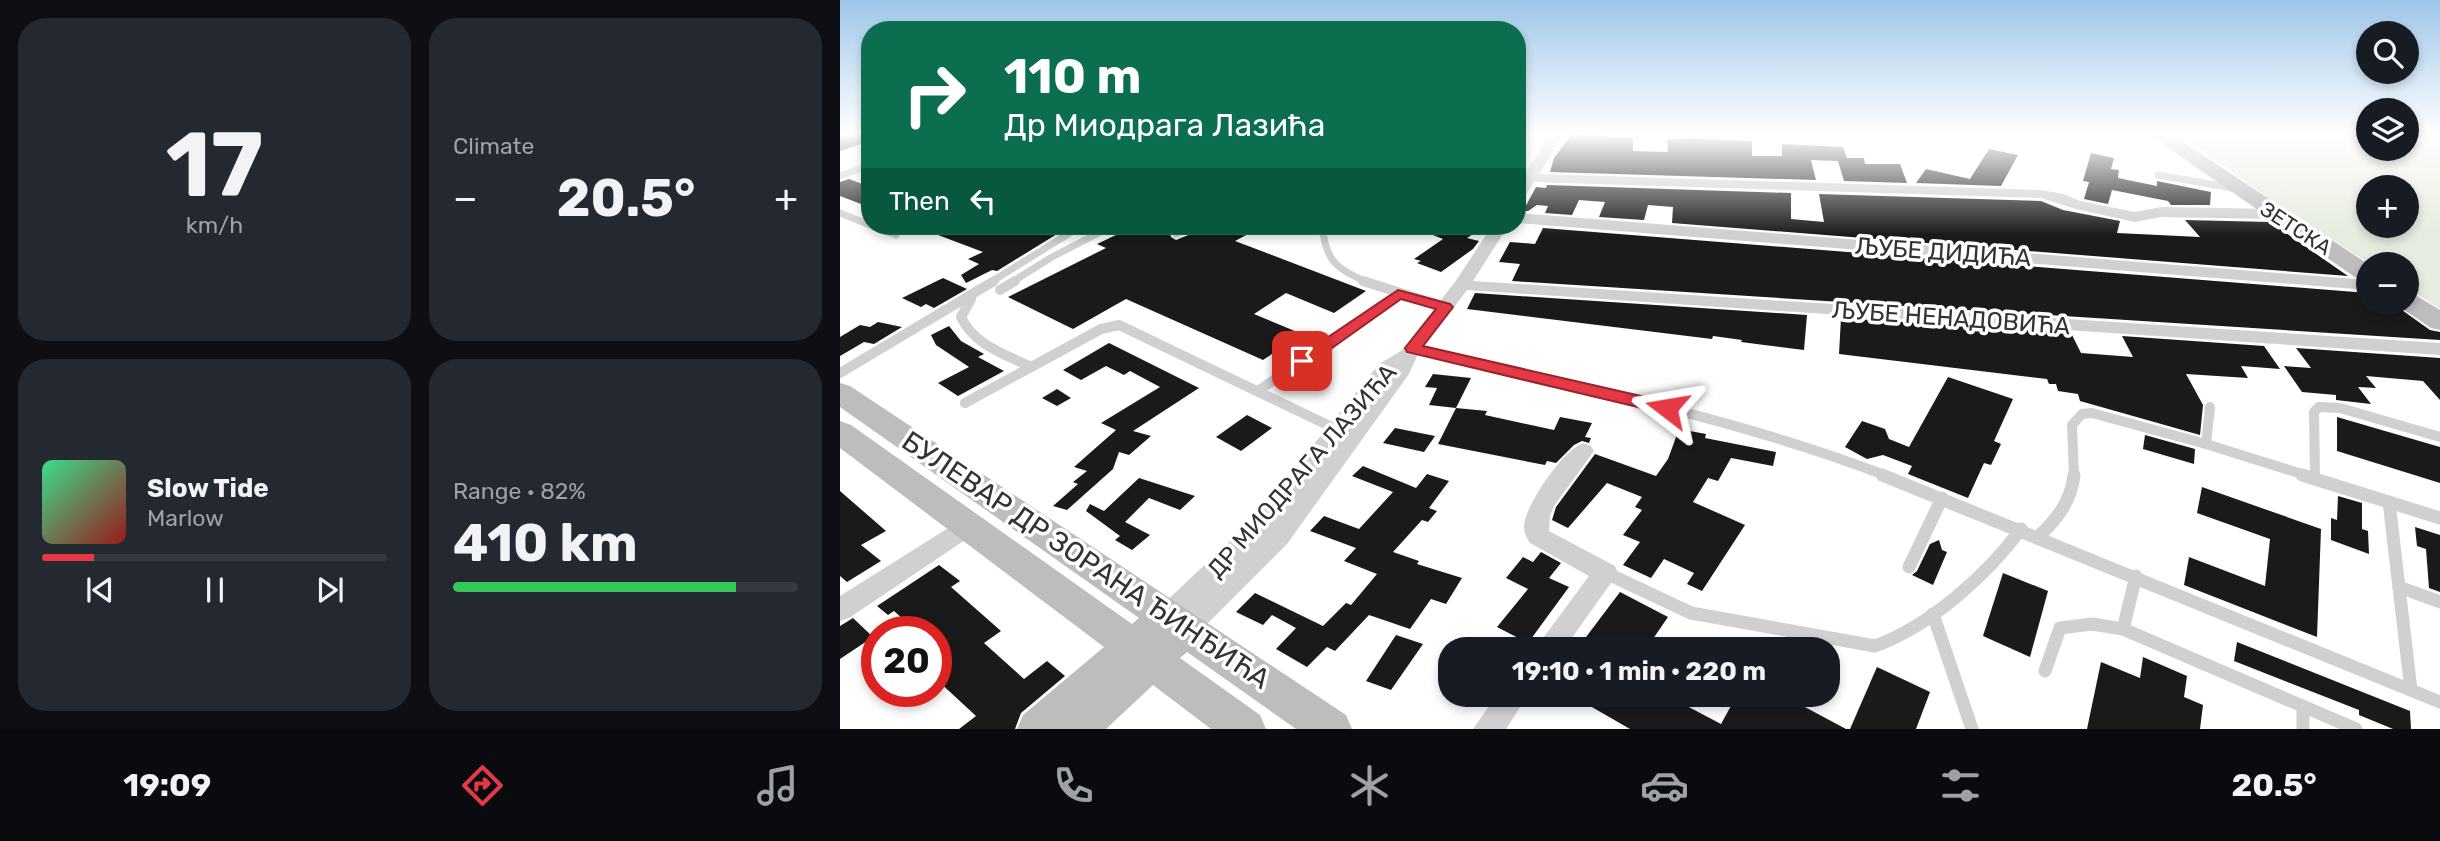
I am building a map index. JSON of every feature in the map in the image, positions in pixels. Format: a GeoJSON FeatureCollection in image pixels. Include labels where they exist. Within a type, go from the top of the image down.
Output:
{"type":"FeatureCollection","features":[{"type":"Feature","properties":{"kind":"main road","name":"ЗЕТСКА"},"geometry":{"type":"LineString","coordinates":[[2206,167],[2356,267]]}},
{"type":"Feature","properties":{"kind":"main road"},"geometry":{"type":"LineString","coordinates":[[2419,309],[2440,323]]}},
{"type":"Feature","properties":{"kind":"main road","name":"БУЛЕВАР ДР ЗОРАНА ЂИНЂИЋА"},"geometry":{"type":"LineString","coordinates":[[840,393],[1331,729]]}},
{"type":"Feature","properties":{"kind":"main road","name":"БУЛЕВАР ДР ЗОРАНА ЂИНЂИЋА"},"geometry":{"type":"LineString","coordinates":[[840,432],[1245,729]]}},
{"type":"Feature","properties":{"kind":"main road"},"geometry":{"type":"LineString","coordinates":[[1076,729],[1141,655],[1175,623]]}},
{"type":"Feature","properties":{"kind":"main road"},"geometry":{"type":"LineString","coordinates":[[1038,729],[1141,655]]}},
{"type":"Feature","properties":{"kind":"street"},"geometry":{"type":"LineString","coordinates":[[1526,184],[1537,167]]}},
{"type":"Feature","properties":{"kind":"street"},"geometry":{"type":"LineString","coordinates":[[1530,178],[2040,194],[2059,197],[2076,205],[2135,217],[2161,212],[2275,214]]}},
{"type":"Feature","properties":{"kind":"street","name":"ЉУБЕ ДИДИЋА"},"geometry":{"type":"LineString","coordinates":[[1526,219],[2356,284]]}},
{"type":"Feature","properties":{"kind":"street","name":"ДР МИОДРАГА ЛАЗИЋА"},"geometry":{"type":"LineString","coordinates":[[1175,623],[1279,537],[1402,370],[1410,352],[1462,285],[1494,235]]}},
{"type":"Feature","properties":{"kind":"street","name":"ЉУБЕ НЕНАДОВИЋА"},"geometry":{"type":"LineString","coordinates":[[1462,285],[2440,349]]}},
{"type":"Feature","properties":{"kind":"street","name":"ДР МИОДРАГА ЛАЗИЋА"},"geometry":{"type":"LineString","coordinates":[[1175,623],[1260,526],[1386,368],[1410,352]]}},
{"type":"Feature","properties":{"kind":"street"},"geometry":{"type":"LineString","coordinates":[[1557,637],[1606,573],[1538,536],[1534,528],[1535,517],[1543,504],[1583,451]]}},
{"type":"Feature","properties":{"kind":"street"},"geometry":{"type":"LineString","coordinates":[[840,610],[969,526]]}},
{"type":"Feature","properties":{"kind":"street"},"geometry":{"type":"LineString","coordinates":[[1488,729],[1505,707]]}},
{"type":"Feature","properties":{"kind":"lane"},"geometry":{"type":"LineString","coordinates":[[840,176],[861,168]]}},
{"type":"Feature","properties":{"kind":"lane"},"geometry":{"type":"LineString","coordinates":[[2158,175],[2238,189]]}},
{"type":"Feature","properties":{"kind":"lane"},"geometry":{"type":"LineString","coordinates":[[840,213],[861,221]]}},
{"type":"Feature","properties":{"kind":"lane"},"geometry":{"type":"LineString","coordinates":[[840,373],[1068,235]]}},
{"type":"Feature","properties":{"kind":"lane"},"geometry":{"type":"LineString","coordinates":[[1000,290],[1052,257],[1095,235]]}},
{"type":"Feature","properties":{"kind":"lane"},"geometry":{"type":"LineString","coordinates":[[1322,235],[1326,252],[1336,266],[1398,294],[1445,307]]}},
{"type":"Feature","properties":{"kind":"lane"},"geometry":{"type":"LineString","coordinates":[[978,291],[962,313],[966,329],[978,339],[1031,367]]}},
{"type":"Feature","properties":{"kind":"lane"},"geometry":{"type":"LineString","coordinates":[[1258,391],[1398,294]]}},
{"type":"Feature","properties":{"kind":"lane"},"geometry":{"type":"LineString","coordinates":[[965,403],[1105,327],[1125,326],[1338,430]]}},
{"type":"Feature","properties":{"kind":"lane"},"geometry":{"type":"LineString","coordinates":[[1410,352],[1667,408],[1801,444],[2021,529],[2440,702]]}},
{"type":"Feature","properties":{"kind":"lane"},"geometry":{"type":"LineString","coordinates":[[2206,444],[2210,407]]}},
{"type":"Feature","properties":{"kind":"lane"},"geometry":{"type":"LineString","coordinates":[[2315,477],[2315,412],[2319,407],[2340,408],[2440,437]]}},
{"type":"Feature","properties":{"kind":"lane"},"geometry":{"type":"LineString","coordinates":[[2039,537],[2068,506],[2075,487],[2072,425],[2082,414],[2105,414],[2440,518]]}},
{"type":"Feature","properties":{"kind":"lane"},"geometry":{"type":"LineString","coordinates":[[1909,567],[1942,498]]}},
{"type":"Feature","properties":{"kind":"lane"},"geometry":{"type":"LineString","coordinates":[[2389,502],[2411,690]]}},
{"type":"Feature","properties":{"kind":"lane"},"geometry":{"type":"LineString","coordinates":[[1606,573],[1691,613],[1875,646],[1894,639],[1971,586],[1998,560],[2021,529]]}},
{"type":"Feature","properties":{"kind":"lane"},"geometry":{"type":"LineString","coordinates":[[2123,629],[2136,576]]}},
{"type":"Feature","properties":{"kind":"lane"},"geometry":{"type":"LineString","coordinates":[[2399,587],[2440,602]]}},
{"type":"Feature","properties":{"kind":"lane"},"geometry":{"type":"LineString","coordinates":[[1933,614],[1972,729]]}},
{"type":"Feature","properties":{"kind":"lane"},"geometry":{"type":"LineString","coordinates":[[2045,671],[2060,628],[2075,624],[2098,624],[2123,629],[2356,729]]}},
{"type":"Feature","properties":{"kind":"lane"},"geometry":{"type":"LineString","coordinates":[[2303,706],[2303,729]]}},
{"type":"Feature","properties":{"kind":"shaded area"},"geometry":{"type":"Polygon","coordinates":[[[2225,167],[2440,167],[2440,309],[2419,295],[2419,252],[2356,252],[2356,255],[2282,208],[2225,167]]]}},
{"type":"Feature","properties":{"kind":"building"},"geometry":{"type":"Polygon","coordinates":[[[1551,167],[1813,167],[1816,180],[1550,172],[1551,167]]]}},
{"type":"Feature","properties":{"kind":"building"},"geometry":{"type":"Polygon","coordinates":[[[1840,167],[1901,167],[1907,183],[1844,181],[1840,167]]]}},
{"type":"Feature","properties":{"kind":"building"},"geometry":{"type":"Polygon","coordinates":[[[1978,167],[2011,167],[2001,186],[1916,183],[1926,169],[1970,179],[1978,167]]]}},
{"type":"Feature","properties":{"kind":"building"},"geometry":{"type":"Polygon","coordinates":[[[2087,167],[2112,167],[2119,170],[2118,178],[2157,186],[2157,181],[2211,192],[2210,205],[2171,205],[2168,201],[2112,190],[2108,204],[2084,199],[2089,182],[2083,181],[2087,167]]]}},
{"type":"Feature","properties":{"kind":"building"},"geometry":{"type":"Polygon","coordinates":[[[849,179],[861,184],[861,204],[840,196],[840,182],[849,179]]]}},
{"type":"Feature","properties":{"kind":"building"},"geometry":{"type":"Polygon","coordinates":[[[1547,185],[1791,193],[1791,219],[1824,222],[1819,194],[2041,201],[2063,210],[2120,221],[2117,233],[2200,237],[2185,220],[2270,222],[2348,276],[1672,223],[1673,207],[1648,205],[1644,220],[1599,217],[1605,202],[1579,200],[1572,215],[1545,213],[1548,206],[1537,205],[1526,211],[1526,205],[1536,187],[1546,188],[1547,185]]]}},
{"type":"Feature","properties":{"kind":"building"},"geometry":{"type":"Polygon","coordinates":[[[1543,228],[2356,292],[2356,315],[2409,315],[2430,330],[2440,332],[2440,340],[1512,281],[1520,264],[1499,262],[1510,242],[1535,244],[1543,228]]]}},
{"type":"Feature","properties":{"kind":"building"},"geometry":{"type":"Polygon","coordinates":[[[938,235],[1055,235],[997,271],[992,270],[966,283],[961,275],[979,264],[968,259],[983,252],[938,235]]]}},
{"type":"Feature","properties":{"kind":"building"},"geometry":{"type":"Polygon","coordinates":[[[1116,235],[1170,235],[1176,240],[1188,235],[1246,235],[1235,241],[1366,291],[1334,313],[1286,293],[1254,314],[1302,334],[1263,360],[1126,299],[1073,329],[1008,297],[1106,248],[1097,244],[1116,235]]]}},
{"type":"Feature","properties":{"kind":"building"},"geometry":{"type":"Polygon","coordinates":[[[1433,235],[1472,235],[1467,238],[1479,241],[1473,249],[1441,272],[1417,263],[1421,261],[1414,259],[1443,239],[1433,235]]]}},
{"type":"Feature","properties":{"kind":"building"},"geometry":{"type":"Polygon","coordinates":[[[943,278],[967,289],[934,308],[926,304],[921,307],[902,298],[943,278]]]}},
{"type":"Feature","properties":{"kind":"building"},"geometry":{"type":"Polygon","coordinates":[[[1475,293],[1807,315],[1804,350],[1713,336],[1712,339],[1467,309],[1475,293]]]}},
{"type":"Feature","properties":{"kind":"building"},"geometry":{"type":"Polygon","coordinates":[[[1841,318],[2071,333],[2081,353],[2133,357],[2122,336],[2264,346],[2280,369],[2241,366],[2248,378],[2186,374],[2203,405],[2200,435],[2080,401],[2078,394],[2058,391],[2056,384],[2049,384],[2047,379],[1839,354],[1841,318]]]}},
{"type":"Feature","properties":{"kind":"building"},"geometry":{"type":"Polygon","coordinates":[[[878,322],[902,327],[874,344],[864,342],[840,356],[840,337],[860,325],[870,327],[878,322]]]}},
{"type":"Feature","properties":{"kind":"building"},"geometry":{"type":"Polygon","coordinates":[[[949,326],[961,341],[984,354],[978,357],[1004,371],[958,396],[938,383],[969,367],[936,345],[931,335],[949,326]]]}},
{"type":"Feature","properties":{"kind":"building"},"geometry":{"type":"Polygon","coordinates":[[[1109,343],[1199,388],[1133,431],[1151,436],[1129,455],[1119,452],[1113,469],[1067,510],[1053,506],[1078,484],[1073,482],[1087,471],[1074,467],[1116,430],[1101,423],[1160,387],[1130,371],[1124,375],[1106,366],[1081,380],[1063,370],[1109,343]]]}},
{"type":"Feature","properties":{"kind":"building"},"geometry":{"type":"Polygon","coordinates":[[[2296,348],[2440,358],[2440,400],[2423,381],[2366,376],[2376,388],[2358,387],[2371,404],[2336,400],[2336,395],[2302,392],[2284,366],[2311,368],[2296,348]]]}},
{"type":"Feature","properties":{"kind":"building"},"geometry":{"type":"Polygon","coordinates":[[[1433,374],[1471,378],[1456,408],[1429,405],[1437,388],[1425,387],[1433,374]]]}},
{"type":"Feature","properties":{"kind":"building"},"geometry":{"type":"Polygon","coordinates":[[[1948,377],[2013,399],[1994,441],[2001,444],[1991,465],[1984,463],[1968,498],[1908,474],[1912,466],[1883,455],[1867,459],[1845,447],[1862,421],[1885,429],[1889,439],[1909,447],[1948,377]]]}},
{"type":"Feature","properties":{"kind":"building"},"geometry":{"type":"Polygon","coordinates":[[[1057,389],[1071,398],[1057,406],[1042,398],[1057,389]]]}},
{"type":"Feature","properties":{"kind":"building"},"geometry":{"type":"Polygon","coordinates":[[[1456,408],[1487,411],[1485,415],[1554,430],[1560,417],[1592,423],[1585,437],[1591,438],[1589,443],[1582,441],[1574,445],[1556,463],[1547,461],[1545,465],[1438,444],[1456,408]]]}},
{"type":"Feature","properties":{"kind":"building"},"geometry":{"type":"Polygon","coordinates":[[[1247,415],[1272,428],[1241,451],[1216,437],[1247,415]]]}},
{"type":"Feature","properties":{"kind":"building"},"geometry":{"type":"Polygon","coordinates":[[[2337,417],[2440,447],[2440,483],[2337,451],[2337,417]]]}},
{"type":"Feature","properties":{"kind":"building"},"geometry":{"type":"Polygon","coordinates":[[[1395,428],[1435,436],[1424,452],[1383,443],[1395,428]]]}},
{"type":"Feature","properties":{"kind":"building"},"geometry":{"type":"Polygon","coordinates":[[[1679,429],[1706,434],[1705,438],[1776,452],[1773,466],[1731,458],[1718,481],[1708,478],[1693,502],[1745,525],[1702,591],[1687,584],[1694,573],[1664,559],[1651,578],[1623,565],[1640,542],[1623,535],[1642,510],[1635,507],[1642,497],[1607,483],[1568,528],[1552,520],[1556,507],[1595,454],[1656,476],[1668,459],[1679,429]]]}},
{"type":"Feature","properties":{"kind":"building"},"geometry":{"type":"Polygon","coordinates":[[[2145,435],[2195,449],[2194,464],[2143,449],[2145,435]]]}},
{"type":"Feature","properties":{"kind":"building"},"geometry":{"type":"Polygon","coordinates":[[[1363,466],[1416,488],[1427,474],[1449,481],[1429,508],[1437,511],[1428,522],[1422,520],[1393,552],[1419,561],[1417,564],[1462,578],[1446,604],[1431,599],[1410,629],[1369,615],[1335,651],[1327,647],[1307,667],[1276,649],[1296,628],[1272,615],[1263,625],[1236,612],[1255,593],[1323,626],[1346,603],[1351,605],[1377,574],[1344,561],[1356,548],[1310,531],[1324,516],[1359,529],[1393,492],[1352,476],[1363,466]]]}},
{"type":"Feature","properties":{"kind":"building"},"geometry":{"type":"Polygon","coordinates":[[[1139,478],[1195,496],[1180,510],[1149,498],[1125,522],[1150,535],[1132,550],[1115,540],[1120,536],[1086,511],[1090,504],[1104,511],[1139,478]]]}},
{"type":"Feature","properties":{"kind":"building"},"geometry":{"type":"Polygon","coordinates":[[[2202,487],[2321,529],[2317,637],[2184,585],[2189,557],[2265,586],[2270,539],[2197,513],[2202,487]]]}},
{"type":"Feature","properties":{"kind":"building"},"geometry":{"type":"Polygon","coordinates":[[[840,491],[886,531],[861,545],[881,561],[847,582],[840,576],[840,491]]]}},
{"type":"Feature","properties":{"kind":"building"},"geometry":{"type":"Polygon","coordinates":[[[2338,496],[2362,503],[2362,529],[2368,531],[2369,554],[2331,540],[2331,518],[2337,520],[2338,496]]]}},
{"type":"Feature","properties":{"kind":"building"},"geometry":{"type":"Polygon","coordinates":[[[2415,527],[2440,535],[2440,592],[2429,588],[2426,549],[2417,546],[2415,527]]]}},
{"type":"Feature","properties":{"kind":"building"},"geometry":{"type":"Polygon","coordinates":[[[1939,540],[1942,550],[1947,552],[1933,585],[1912,575],[1917,571],[1930,544],[1939,540]]]}},
{"type":"Feature","properties":{"kind":"building"},"geometry":{"type":"Polygon","coordinates":[[[1541,552],[1561,563],[1549,578],[1569,587],[1532,637],[1516,637],[1497,627],[1528,589],[1506,578],[1523,557],[1533,562],[1541,552]]]}},
{"type":"Feature","properties":{"kind":"building"},"geometry":{"type":"Polygon","coordinates":[[[939,565],[960,581],[951,587],[1001,631],[984,643],[1024,679],[1047,661],[1065,676],[1021,713],[1015,729],[959,729],[976,716],[952,694],[952,616],[899,616],[894,611],[888,615],[877,606],[939,565]]]}},
{"type":"Feature","properties":{"kind":"building"},"geometry":{"type":"Polygon","coordinates":[[[2003,573],[2048,591],[2030,657],[1983,636],[2003,573]]]}},
{"type":"Feature","properties":{"kind":"building"},"geometry":{"type":"Polygon","coordinates":[[[1620,592],[1668,617],[1654,637],[1586,637],[1620,592]]]}},
{"type":"Feature","properties":{"kind":"building"},"geometry":{"type":"Polygon","coordinates":[[[853,618],[861,626],[861,645],[840,659],[840,626],[853,618]]]}},
{"type":"Feature","properties":{"kind":"building"},"geometry":{"type":"Polygon","coordinates":[[[1396,635],[1423,644],[1391,690],[1366,681],[1396,635]]]}},
{"type":"Feature","properties":{"kind":"building"},"geometry":{"type":"Polygon","coordinates":[[[2237,642],[2410,711],[2411,729],[2393,729],[2359,715],[2359,710],[2234,661],[2237,642]]]}},
{"type":"Feature","properties":{"kind":"building"},"geometry":{"type":"Polygon","coordinates":[[[2143,657],[2187,676],[2184,697],[2203,705],[2200,729],[2087,729],[2101,662],[2140,678],[2143,657]]]}},
{"type":"Feature","properties":{"kind":"building"},"geometry":{"type":"Polygon","coordinates":[[[1877,667],[1930,692],[1916,729],[1850,729],[1877,667]]]}},
{"type":"Feature","properties":{"kind":"building"},"geometry":{"type":"Polygon","coordinates":[[[1592,707],[1689,707],[1721,724],[1730,707],[1805,707],[1846,729],[1630,729],[1592,707]]]}},
{"type":"Feature","properties":{"kind":"route"},"geometry":{"type":"LineString","coordinates":[[1302,361],[1398,294],[1445,307],[1413,348],[1667,408]]}}]}
